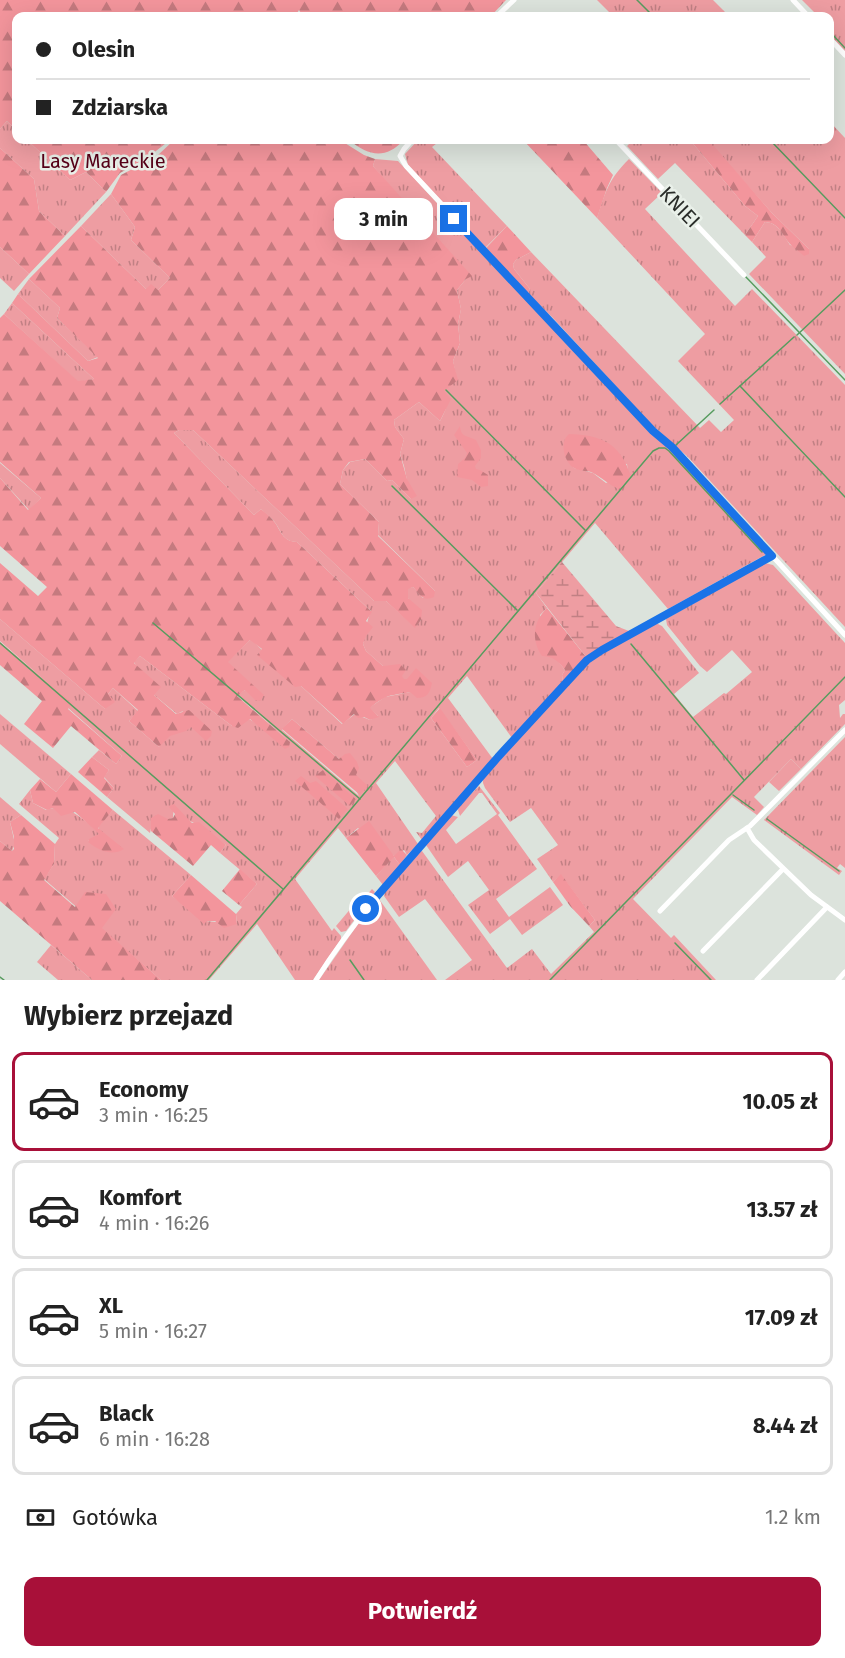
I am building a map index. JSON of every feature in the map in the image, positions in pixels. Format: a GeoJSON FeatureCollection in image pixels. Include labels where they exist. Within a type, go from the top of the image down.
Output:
{"type":"FeatureCollection","features":[{"type":"Feature","properties":{"kind":"street"},"geometry":{"type":"LineString","coordinates":[[501,12],[514,0]]}},
{"type":"Feature","properties":{"kind":"street"},"geometry":{"type":"LineString","coordinates":[[793,0],[804,12]]}},
{"type":"Feature","properties":{"kind":"street"},"geometry":{"type":"LineString","coordinates":[[834,43],[845,55]]}},
{"type":"Feature","properties":{"kind":"street"},"geometry":{"type":"LineString","coordinates":[[408,144],[400,156],[406,166],[653,431],[672,447],[845,635]]}},
{"type":"Feature","properties":{"kind":"street","name":"KNIEI"},"geometry":{"type":"LineString","coordinates":[[620,144],[744,275]]}},
{"type":"Feature","properties":{"kind":"street"},"geometry":{"type":"LineString","coordinates":[[316,980],[340,942],[378,893],[587,660],[772,556]]}},
{"type":"Feature","properties":{"kind":"street"},"geometry":{"type":"LineString","coordinates":[[660,911],[729,840],[747,828],[845,730]]}},
{"type":"Feature","properties":{"kind":"street"},"geometry":{"type":"LineString","coordinates":[[747,828],[754,840],[811,895],[845,920]]}},
{"type":"Feature","properties":{"kind":"street"},"geometry":{"type":"LineString","coordinates":[[703,951],[783,868]]}},
{"type":"Feature","properties":{"kind":"street"},"geometry":{"type":"LineString","coordinates":[[757,980],[827,907]]}},
{"type":"Feature","properties":{"kind":"street"},"geometry":{"type":"LineString","coordinates":[[838,980],[845,972]]}},
{"type":"Feature","properties":{"kind":"green space","name":"Lasy Mareckie"},"geometry":{"type":"Polygon","coordinates":[[[0,0],[506,0],[495,12],[300,12],[299,10],[298,12],[12,12],[12,126],[7,121],[0,129],[0,0]]]}},
{"type":"Feature","properties":{"kind":"green space"},"geometry":{"type":"Polygon","coordinates":[[[597,0],[713,0],[725,12],[609,12],[597,0]]]}},
{"type":"Feature","properties":{"kind":"green space"},"geometry":{"type":"Polygon","coordinates":[[[802,0],[845,0],[845,51],[834,39],[834,12],[814,12],[802,0]]]}},
{"type":"Feature","properties":{"kind":"green space"},"geometry":{"type":"Polygon","coordinates":[[[7,121],[12,126],[12,144],[31,144],[70,180],[86,172],[106,192],[65,236],[39,211],[34,179],[0,148],[0,129],[7,121]]]}},
{"type":"Feature","properties":{"kind":"green space"},"geometry":{"type":"Polygon","coordinates":[[[834,126],[845,138],[845,374],[749,274],[766,257],[752,242],[765,222],[777,227],[790,245],[809,249],[772,213],[711,144],[834,144],[834,126]]]}},
{"type":"Feature","properties":{"kind":"green space","name":"Lasy Mareckie"},"geometry":{"type":"Polygon","coordinates":[[[31,144],[165,144],[147,158],[120,173],[106,192],[86,172],[70,180],[31,144]]]}},
{"type":"Feature","properties":{"kind":"green space"},"geometry":{"type":"Polygon","coordinates":[[[170,144],[346,144],[375,159],[373,166],[472,276],[466,279],[457,290],[461,309],[458,324],[460,343],[453,361],[458,380],[444,391],[451,399],[440,421],[419,402],[394,420],[395,427],[404,439],[400,454],[407,479],[417,496],[411,499],[392,480],[387,481],[365,459],[349,462],[343,470],[340,484],[379,522],[378,536],[435,591],[434,597],[427,599],[413,587],[408,589],[408,598],[422,610],[421,620],[415,628],[386,601],[374,601],[193,430],[179,430],[174,433],[254,515],[261,509],[284,536],[297,542],[372,612],[366,621],[373,627],[363,644],[366,651],[383,666],[400,664],[406,670],[402,676],[404,679],[407,679],[416,668],[432,683],[429,692],[424,697],[417,698],[410,692],[387,697],[370,708],[379,717],[370,720],[364,717],[358,718],[354,714],[343,724],[301,686],[295,687],[257,655],[262,649],[250,640],[228,662],[264,695],[260,701],[255,700],[245,690],[237,696],[290,742],[289,747],[285,749],[250,719],[238,728],[232,726],[140,656],[134,663],[161,687],[154,695],[176,714],[189,710],[212,731],[206,741],[191,727],[170,736],[159,747],[129,721],[138,710],[113,688],[108,694],[115,702],[105,709],[0,619],[0,563],[38,596],[47,587],[0,546],[0,478],[28,510],[41,498],[0,462],[0,318],[4,314],[78,381],[94,379],[12,303],[18,294],[88,361],[98,358],[57,318],[60,308],[29,279],[81,226],[146,289],[151,284],[158,290],[170,278],[131,240],[135,227],[111,194],[121,175],[157,156],[170,144]]]}},
{"type":"Feature","properties":{"kind":"green space"},"geometry":{"type":"Polygon","coordinates":[[[355,144],[399,144],[384,153],[377,154],[363,150],[355,144]]]}},
{"type":"Feature","properties":{"kind":"green space"},"geometry":{"type":"Polygon","coordinates":[[[414,144],[436,144],[432,147],[507,226],[485,248],[408,165],[405,154],[414,144]]]}},
{"type":"Feature","properties":{"kind":"green space"},"geometry":{"type":"Polygon","coordinates":[[[527,144],[586,144],[613,175],[597,218],[527,144]]]}},
{"type":"Feature","properties":{"kind":"green space"},"geometry":{"type":"Polygon","coordinates":[[[629,144],[693,144],[745,206],[758,216],[745,235],[675,163],[658,179],[627,146],[629,144]]]}},
{"type":"Feature","properties":{"kind":"green space"},"geometry":{"type":"Polygon","coordinates":[[[693,144],[714,146],[772,213],[809,249],[809,254],[804,256],[791,245],[774,224],[770,223],[765,222],[752,242],[745,235],[758,216],[745,206],[693,144]]]}},
{"type":"Feature","properties":{"kind":"green space"},"geometry":{"type":"Polygon","coordinates":[[[0,148],[34,179],[39,211],[65,236],[29,274],[0,247],[0,148]]]}},
{"type":"Feature","properties":{"kind":"green space"},"geometry":{"type":"Polygon","coordinates":[[[375,159],[398,161],[765,552],[765,555],[668,609],[595,523],[536,593],[547,608],[540,615],[551,656],[565,670],[562,675],[563,681],[512,738],[467,676],[448,698],[493,759],[490,763],[422,840],[416,832],[422,833],[436,816],[395,761],[376,783],[418,844],[407,855],[404,850],[394,857],[400,865],[383,885],[376,876],[394,856],[358,828],[346,838],[338,828],[295,879],[332,931],[334,928],[341,936],[313,980],[295,980],[257,924],[209,980],[161,980],[44,879],[54,864],[55,844],[59,838],[19,804],[30,790],[33,803],[46,810],[62,809],[76,814],[100,834],[88,841],[108,852],[98,827],[113,810],[191,875],[172,896],[206,921],[237,924],[236,914],[242,907],[239,905],[257,884],[220,853],[226,845],[186,819],[174,805],[173,818],[152,824],[150,833],[107,797],[114,788],[104,777],[109,770],[92,757],[99,750],[116,764],[122,756],[68,708],[71,703],[0,641],[0,619],[105,709],[108,694],[113,688],[138,711],[129,721],[159,747],[183,711],[177,714],[154,695],[134,662],[140,656],[232,726],[249,719],[290,742],[237,695],[245,690],[227,662],[251,639],[262,650],[258,654],[301,686],[342,724],[355,714],[370,720],[378,716],[369,708],[385,697],[410,692],[407,679],[404,680],[393,666],[383,666],[366,651],[363,644],[371,611],[297,542],[288,540],[273,520],[261,509],[254,515],[174,433],[179,430],[193,430],[374,601],[386,601],[415,627],[421,620],[408,598],[408,588],[413,587],[423,598],[435,591],[378,535],[379,522],[340,484],[343,470],[350,462],[365,459],[387,481],[392,480],[411,499],[400,454],[404,439],[395,427],[394,420],[419,402],[440,421],[447,403],[443,391],[457,380],[453,361],[460,343],[458,324],[461,309],[457,290],[466,279],[373,166],[375,159]],[[566,458],[574,468],[593,473],[606,483],[628,472],[627,464],[566,458]],[[439,708],[431,718],[467,767],[477,760],[439,708]],[[292,719],[282,730],[359,796],[339,759],[292,719]]]}},
{"type":"Feature","properties":{"kind":"green space"},"geometry":{"type":"Polygon","coordinates":[[[629,159],[662,193],[645,209],[735,306],[752,289],[845,385],[845,627],[688,457],[651,424],[528,294],[530,289],[514,269],[513,264],[516,260],[531,252],[700,428],[709,420],[721,432],[734,420],[678,361],[705,334],[597,218],[608,186],[629,159]]]}},
{"type":"Feature","properties":{"kind":"green space"},"geometry":{"type":"Polygon","coordinates":[[[111,194],[135,227],[131,240],[170,278],[158,290],[146,289],[81,226],[111,194]]]}},
{"type":"Feature","properties":{"kind":"green space"},"geometry":{"type":"Polygon","coordinates":[[[507,226],[531,252],[513,264],[514,269],[530,289],[528,294],[486,248],[507,226]]]}},
{"type":"Feature","properties":{"kind":"green space"},"geometry":{"type":"Polygon","coordinates":[[[0,247],[29,274],[14,291],[0,278],[0,247]]]}},
{"type":"Feature","properties":{"kind":"green space"},"geometry":{"type":"Polygon","coordinates":[[[29,279],[60,308],[57,318],[98,357],[88,361],[18,294],[29,279]]]}},
{"type":"Feature","properties":{"kind":"green space"},"geometry":{"type":"Polygon","coordinates":[[[12,303],[94,379],[78,382],[4,314],[12,303]]]}},
{"type":"Feature","properties":{"kind":"green space"},"geometry":{"type":"Polygon","coordinates":[[[460,426],[463,434],[476,440],[481,450],[481,458],[475,466],[476,469],[488,475],[488,486],[481,487],[472,480],[457,477],[458,464],[467,453],[454,435],[460,426]]]}},
{"type":"Feature","properties":{"kind":"green space"},"geometry":{"type":"Polygon","coordinates":[[[569,434],[595,437],[615,448],[631,475],[619,489],[593,473],[579,470],[571,465],[564,452],[564,442],[569,434]]]}},
{"type":"Feature","properties":{"kind":"green space"},"geometry":{"type":"Polygon","coordinates":[[[0,463],[41,498],[29,510],[0,478],[0,463]]]}},
{"type":"Feature","properties":{"kind":"green space"},"geometry":{"type":"Polygon","coordinates":[[[562,562],[616,626],[629,631],[587,658],[536,593],[562,562]]]}},
{"type":"Feature","properties":{"kind":"green space"},"geometry":{"type":"Polygon","coordinates":[[[765,563],[773,565],[845,643],[845,700],[839,705],[840,718],[845,714],[845,724],[801,769],[791,759],[754,797],[764,807],[757,815],[732,797],[633,899],[671,938],[674,935],[716,980],[445,980],[472,960],[425,899],[399,917],[384,896],[385,891],[418,852],[422,851],[507,968],[532,949],[551,974],[594,932],[589,926],[595,920],[561,875],[553,882],[537,859],[558,845],[531,808],[510,822],[485,788],[483,777],[594,657],[656,623],[662,626],[699,673],[674,694],[693,717],[724,693],[726,694],[752,672],[732,650],[707,672],[667,625],[666,619],[765,563]]]}},
{"type":"Feature","properties":{"kind":"green space"},"geometry":{"type":"Polygon","coordinates":[[[547,608],[587,658],[563,681],[562,675],[565,670],[555,660],[542,656],[536,644],[536,625],[547,608]]]}},
{"type":"Feature","properties":{"kind":"green space"},"geometry":{"type":"Polygon","coordinates":[[[0,642],[72,703],[68,709],[122,756],[116,764],[71,726],[53,748],[24,724],[42,701],[0,665],[0,642]]]}},
{"type":"Feature","properties":{"kind":"green space"},"geometry":{"type":"Polygon","coordinates":[[[440,708],[477,760],[467,767],[431,718],[440,708]]]}},
{"type":"Feature","properties":{"kind":"green space"},"geometry":{"type":"Polygon","coordinates":[[[0,714],[71,774],[56,792],[0,744],[0,714]]]}},
{"type":"Feature","properties":{"kind":"green space"},"geometry":{"type":"Polygon","coordinates":[[[292,719],[339,759],[350,753],[359,768],[356,775],[368,786],[360,795],[282,729],[292,719]]]}},
{"type":"Feature","properties":{"kind":"green space"},"geometry":{"type":"Polygon","coordinates":[[[845,737],[845,868],[840,864],[837,868],[842,871],[839,875],[764,820],[845,737]]]}},
{"type":"Feature","properties":{"kind":"green space"},"geometry":{"type":"Polygon","coordinates":[[[92,757],[109,770],[104,778],[114,788],[107,797],[78,772],[92,757]]]}},
{"type":"Feature","properties":{"kind":"green space"},"geometry":{"type":"Polygon","coordinates":[[[791,759],[801,769],[779,791],[769,782],[791,759]]]}},
{"type":"Feature","properties":{"kind":"green space"},"geometry":{"type":"Polygon","coordinates":[[[323,770],[356,799],[350,806],[315,776],[323,770]]]}},
{"type":"Feature","properties":{"kind":"green space"},"geometry":{"type":"Polygon","coordinates":[[[71,774],[113,810],[98,828],[124,849],[105,852],[96,848],[88,842],[89,839],[99,834],[75,812],[61,816],[53,808],[47,810],[33,803],[30,790],[40,779],[56,792],[71,774]]]}},
{"type":"Feature","properties":{"kind":"green space"},"geometry":{"type":"Polygon","coordinates":[[[301,776],[310,783],[316,781],[348,809],[339,819],[295,781],[301,776]]]}},
{"type":"Feature","properties":{"kind":"green space"},"geometry":{"type":"Polygon","coordinates":[[[479,786],[537,869],[496,899],[509,917],[550,887],[563,905],[522,935],[510,919],[490,934],[468,905],[489,890],[468,861],[448,877],[426,845],[451,815],[458,817],[446,830],[456,844],[497,814],[482,793],[479,793],[460,816],[459,806],[479,786]]]}},
{"type":"Feature","properties":{"kind":"green space"},"geometry":{"type":"Polygon","coordinates":[[[0,797],[21,815],[10,822],[15,844],[12,851],[0,841],[0,797]]]}},
{"type":"Feature","properties":{"kind":"green space"},"geometry":{"type":"Polygon","coordinates":[[[174,804],[192,823],[199,822],[226,845],[220,853],[211,845],[193,866],[151,831],[151,818],[158,814],[168,819],[173,818],[175,814],[169,807],[174,804]]]}},
{"type":"Feature","properties":{"kind":"green space"},"geometry":{"type":"Polygon","coordinates":[[[21,815],[55,844],[54,864],[44,880],[75,907],[85,892],[106,894],[116,909],[102,928],[161,980],[92,980],[0,901],[0,841],[12,851],[14,849],[10,822],[21,815]]]}},
{"type":"Feature","properties":{"kind":"green space"},"geometry":{"type":"Polygon","coordinates":[[[369,821],[394,856],[401,849],[407,855],[400,865],[394,857],[376,876],[346,838],[369,821]]]}},
{"type":"Feature","properties":{"kind":"green space"},"geometry":{"type":"Polygon","coordinates":[[[240,869],[257,884],[239,905],[222,891],[240,869]]]}},
{"type":"Feature","properties":{"kind":"green space"},"geometry":{"type":"Polygon","coordinates":[[[561,874],[595,920],[589,926],[570,906],[553,882],[561,874]]]}},
{"type":"Feature","properties":{"kind":"green space"},"geometry":{"type":"Polygon","coordinates":[[[191,875],[236,914],[237,924],[224,928],[215,921],[207,921],[204,924],[172,896],[191,875]]]}},
{"type":"Feature","properties":{"kind":"green space"},"geometry":{"type":"Polygon","coordinates":[[[372,889],[375,892],[346,931],[341,932],[336,926],[363,894],[365,897],[372,889]]]}},
{"type":"Feature","properties":{"kind":"green space"},"geometry":{"type":"Polygon","coordinates":[[[379,899],[437,980],[319,980],[358,924],[379,899]]]}},
{"type":"Feature","properties":{"kind":"green space"},"geometry":{"type":"Polygon","coordinates":[[[51,945],[92,980],[58,980],[37,962],[51,945]]]}},
{"type":"Feature","properties":{"kind":"waterway"},"geometry":{"type":"LineString","coordinates":[[637,0],[649,12]]}},
{"type":"Feature","properties":{"kind":"waterway"},"geometry":{"type":"LineString","coordinates":[[834,36],[845,48]]}},
{"type":"Feature","properties":{"kind":"waterway"},"geometry":{"type":"LineString","coordinates":[[774,144],[845,218]]}},
{"type":"Feature","properties":{"kind":"waterway"},"geometry":{"type":"LineString","coordinates":[[745,276],[845,380]]}},
{"type":"Feature","properties":{"kind":"waterway"},"geometry":{"type":"LineString","coordinates":[[797,335],[845,290]]}},
{"type":"Feature","properties":{"kind":"waterway"},"geometry":{"type":"LineString","coordinates":[[720,404],[794,337]]}},
{"type":"Feature","properties":{"kind":"waterway"},"geometry":{"type":"LineString","coordinates":[[740,386],[845,497]]}},
{"type":"Feature","properties":{"kind":"waterway"},"geometry":{"type":"LineString","coordinates":[[446,390],[585,530]]}},
{"type":"Feature","properties":{"kind":"waterway"},"geometry":{"type":"LineString","coordinates":[[676,445],[714,410]]}},
{"type":"Feature","properties":{"kind":"waterway"},"geometry":{"type":"LineString","coordinates":[[207,980],[653,451],[659,448],[669,451],[762,552]]}},
{"type":"Feature","properties":{"kind":"waterway"},"geometry":{"type":"LineString","coordinates":[[392,486],[517,610]]}},
{"type":"Feature","properties":{"kind":"waterway"},"geometry":{"type":"LineString","coordinates":[[153,623],[360,799]]}},
{"type":"Feature","properties":{"kind":"waterway"},"geometry":{"type":"LineString","coordinates":[[0,643],[283,889]]}},
{"type":"Feature","properties":{"kind":"waterway"},"geometry":{"type":"LineString","coordinates":[[631,644],[744,780]]}},
{"type":"Feature","properties":{"kind":"waterway"},"geometry":{"type":"LineString","coordinates":[[550,980],[845,677]]}},
{"type":"Feature","properties":{"kind":"waterway"},"geometry":{"type":"LineString","coordinates":[[733,795],[754,810]]}},
{"type":"Feature","properties":{"kind":"waterway"},"geometry":{"type":"LineString","coordinates":[[767,819],[839,871]]}},
{"type":"Feature","properties":{"kind":"waterway"},"geometry":{"type":"LineString","coordinates":[[675,943],[711,980]]}},
{"type":"Feature","properties":{"kind":"waterway"},"geometry":{"type":"LineString","coordinates":[[350,960],[364,980]]}},
{"type":"Feature","properties":{"kind":"waterway"},"geometry":{"type":"LineString","coordinates":[[0,977],[4,980]]}},
{"type":"Feature","properties":{"kind":"route"},"geometry":{"type":"LineString","coordinates":[[366,909],[498,757],[587,660],[772,556],[672,447],[653,431],[454,219]]}}]}
